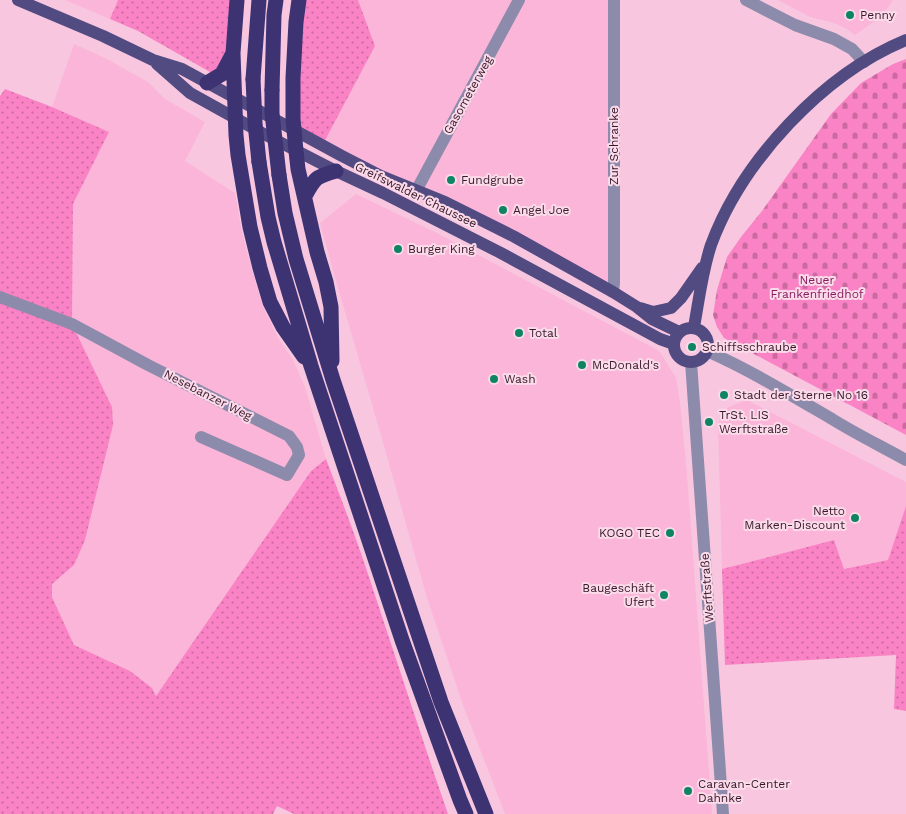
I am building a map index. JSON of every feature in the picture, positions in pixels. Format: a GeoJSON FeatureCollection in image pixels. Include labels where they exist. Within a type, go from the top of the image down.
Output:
{"type":"FeatureCollection","features":[{"type":"Feature","properties":{"kind":"highway"},"geometry":{"type":"LineString","coordinates":[[237,0],[233,53],[234,98],[238,155],[244,192],[260,268],[270,302],[283,327],[311,366]]}},
{"type":"Feature","properties":{"kind":"highway"},"geometry":{"type":"LineString","coordinates":[[259,0],[253,79],[255,123],[259,162],[274,242],[311,366],[408,657],[464,809]]}},
{"type":"Feature","properties":{"kind":"highway"},"geometry":{"type":"LineString","coordinates":[[276,0],[272,113],[285,214],[296,259],[333,380],[441,702],[486,814]]}},
{"type":"Feature","properties":{"kind":"highway"},"geometry":{"type":"LineString","coordinates":[[299,0],[293,78],[294,131],[298,169],[331,307],[333,380]]}},
{"type":"Feature","properties":{"kind":"highway"},"geometry":{"type":"LineString","coordinates":[[207,83],[222,74],[233,53]]}},
{"type":"Feature","properties":{"kind":"highway"},"geometry":{"type":"LineString","coordinates":[[305,196],[314,179],[336,171]]}},
{"type":"Feature","properties":{"kind":"main road","name":"Greifswalder Chaussee"},"geometry":{"type":"LineString","coordinates":[[18,0],[103,36],[153,60],[182,69],[373,172],[445,202],[513,236],[637,307],[676,338]]}},
{"type":"Feature","properties":{"kind":"main road"},"geometry":{"type":"LineString","coordinates":[[694,327],[700,287],[716,234],[725,214],[749,174],[792,121],[819,95],[864,62],[906,40]]}},
{"type":"Feature","properties":{"kind":"main road","name":"Greifswalder Chaussee"},"geometry":{"type":"LineString","coordinates":[[153,60],[190,93],[296,151],[499,252],[660,339],[676,338]]}},
{"type":"Feature","properties":{"kind":"main road"},"geometry":{"type":"LineString","coordinates":[[637,307],[653,312],[671,308],[706,262]]}},
{"type":"Feature","properties":{"kind":"main road"},"geometry":{"type":"LineString","coordinates":[[688,327],[694,327],[706,336],[708,346],[707,351],[700,359],[691,362],[679,357],[675,351],[676,338],[688,327]]}},
{"type":"Feature","properties":{"kind":"street","name":"Gasometerweg"},"geometry":{"type":"LineString","coordinates":[[416,191],[519,0]]}},
{"type":"Feature","properties":{"kind":"street","name":"Zur Schranke"},"geometry":{"type":"LineString","coordinates":[[613,292],[614,0]]}},
{"type":"Feature","properties":{"kind":"street"},"geometry":{"type":"LineString","coordinates":[[746,0],[795,24],[834,39],[852,50],[864,62]]}},
{"type":"Feature","properties":{"kind":"street","name":"Nesebanzer Weg"},"geometry":{"type":"LineString","coordinates":[[0,297],[72,324],[148,365],[289,436],[297,447],[299,455],[288,475],[201,437]]}},
{"type":"Feature","properties":{"kind":"street"},"geometry":{"type":"LineString","coordinates":[[707,351],[765,380],[832,420],[906,460]]}},
{"type":"Feature","properties":{"kind":"street","name":"Werftstraße"},"geometry":{"type":"LineString","coordinates":[[691,362],[723,814]]}},
{"type":"Feature","properties":{"kind":"shaded area"},"geometry":{"type":"Polygon","coordinates":[[[65,0],[118,0],[110,19],[65,0]]]}},
{"type":"Feature","properties":{"kind":"shaded area"},"geometry":{"type":"Polygon","coordinates":[[[358,0],[614,0],[613,292],[322,146],[375,46],[358,0]]]}},
{"type":"Feature","properties":{"kind":"shaded area","name":"Penny"},"geometry":{"type":"Polygon","coordinates":[[[778,0],[893,0],[882,16],[855,35],[834,23],[810,17],[778,0]]]}},
{"type":"Feature","properties":{"kind":"shaded area"},"geometry":{"type":"Polygon","coordinates":[[[74,44],[107,59],[148,82],[165,99],[205,122],[185,161],[235,193],[242,232],[263,306],[278,338],[293,360],[305,387],[326,459],[311,471],[156,696],[130,671],[74,646],[52,597],[52,583],[74,565],[106,395],[72,324],[73,204],[109,132],[52,107],[74,44]]]}},
{"type":"Feature","properties":{"kind":"shaded area"},"geometry":{"type":"Polygon","coordinates":[[[356,194],[435,232],[659,351],[676,378],[687,474],[712,814],[505,814],[463,705],[427,598],[320,223],[356,194]]]}},
{"type":"Feature","properties":{"kind":"shaded area"},"geometry":{"type":"Polygon","coordinates":[[[747,400],[906,482],[906,506],[888,560],[844,569],[834,540],[722,569],[718,423],[728,407],[747,400]]]}},
{"type":"Feature","properties":{"kind":"green space"},"geometry":{"type":"Polygon","coordinates":[[[118,0],[231,0],[227,50],[215,72],[210,72],[138,31],[110,19],[118,0]]]}},
{"type":"Feature","properties":{"kind":"green space"},"geometry":{"type":"Polygon","coordinates":[[[299,0],[358,0],[375,46],[322,146],[294,131],[299,0]]]}},
{"type":"Feature","properties":{"kind":"green space","name":"Neuer Frankenfriedhof"},"geometry":{"type":"Polygon","coordinates":[[[906,59],[906,435],[724,338],[717,327],[713,315],[717,290],[727,257],[831,114],[861,83],[893,64],[906,59]]]}},
{"type":"Feature","properties":{"kind":"green space"},"geometry":{"type":"Polygon","coordinates":[[[5,89],[109,132],[73,204],[72,324],[112,407],[113,425],[85,540],[74,565],[52,584],[52,597],[74,645],[130,671],[152,688],[156,696],[311,471],[326,459],[364,562],[448,814],[294,814],[277,806],[273,814],[0,814],[0,96],[5,89]]]}},
{"type":"Feature","properties":{"kind":"green space"},"geometry":{"type":"Polygon","coordinates":[[[906,506],[906,711],[894,709],[896,655],[725,665],[722,569],[834,540],[844,569],[888,560],[906,506]]]}},
{"type":"Feature","properties":{"kind":"place","name":"Penny"},"geometry":{"type":"Point","coordinates":[850,15]}},
{"type":"Feature","properties":{"kind":"place","name":"Fundgrube"},"geometry":{"type":"Point","coordinates":[451,180]}},
{"type":"Feature","properties":{"kind":"place","name":"Angel Joe"},"geometry":{"type":"Point","coordinates":[503,210]}},
{"type":"Feature","properties":{"kind":"place","name":"Burger King"},"geometry":{"type":"Point","coordinates":[398,249]}},
{"type":"Feature","properties":{"kind":"place","name":"Total"},"geometry":{"type":"Point","coordinates":[519,333]}},
{"type":"Feature","properties":{"kind":"place","name":"Schiffsschraube"},"geometry":{"type":"Point","coordinates":[692,347]}},
{"type":"Feature","properties":{"kind":"place","name":"McDonald's"},"geometry":{"type":"Point","coordinates":[582,365]}},
{"type":"Feature","properties":{"kind":"place","name":"Wash"},"geometry":{"type":"Point","coordinates":[494,379]}},
{"type":"Feature","properties":{"kind":"place","name":"Stadt der Sterne No 16"},"geometry":{"type":"Point","coordinates":[724,395]}},
{"type":"Feature","properties":{"kind":"place","name":"TrSt. LIS Werftstraße"},"geometry":{"type":"Point","coordinates":[709,422]}},
{"type":"Feature","properties":{"kind":"place","name":"Netto Marken-Discount"},"geometry":{"type":"Point","coordinates":[855,518]}},
{"type":"Feature","properties":{"kind":"place","name":"KOGO TEC"},"geometry":{"type":"Point","coordinates":[670,533]}},
{"type":"Feature","properties":{"kind":"place","name":"Baugeschäft Ufert"},"geometry":{"type":"Point","coordinates":[664,595]}},
{"type":"Feature","properties":{"kind":"place","name":"Caravan-Center Dahnke"},"geometry":{"type":"Point","coordinates":[688,791]}}]}
